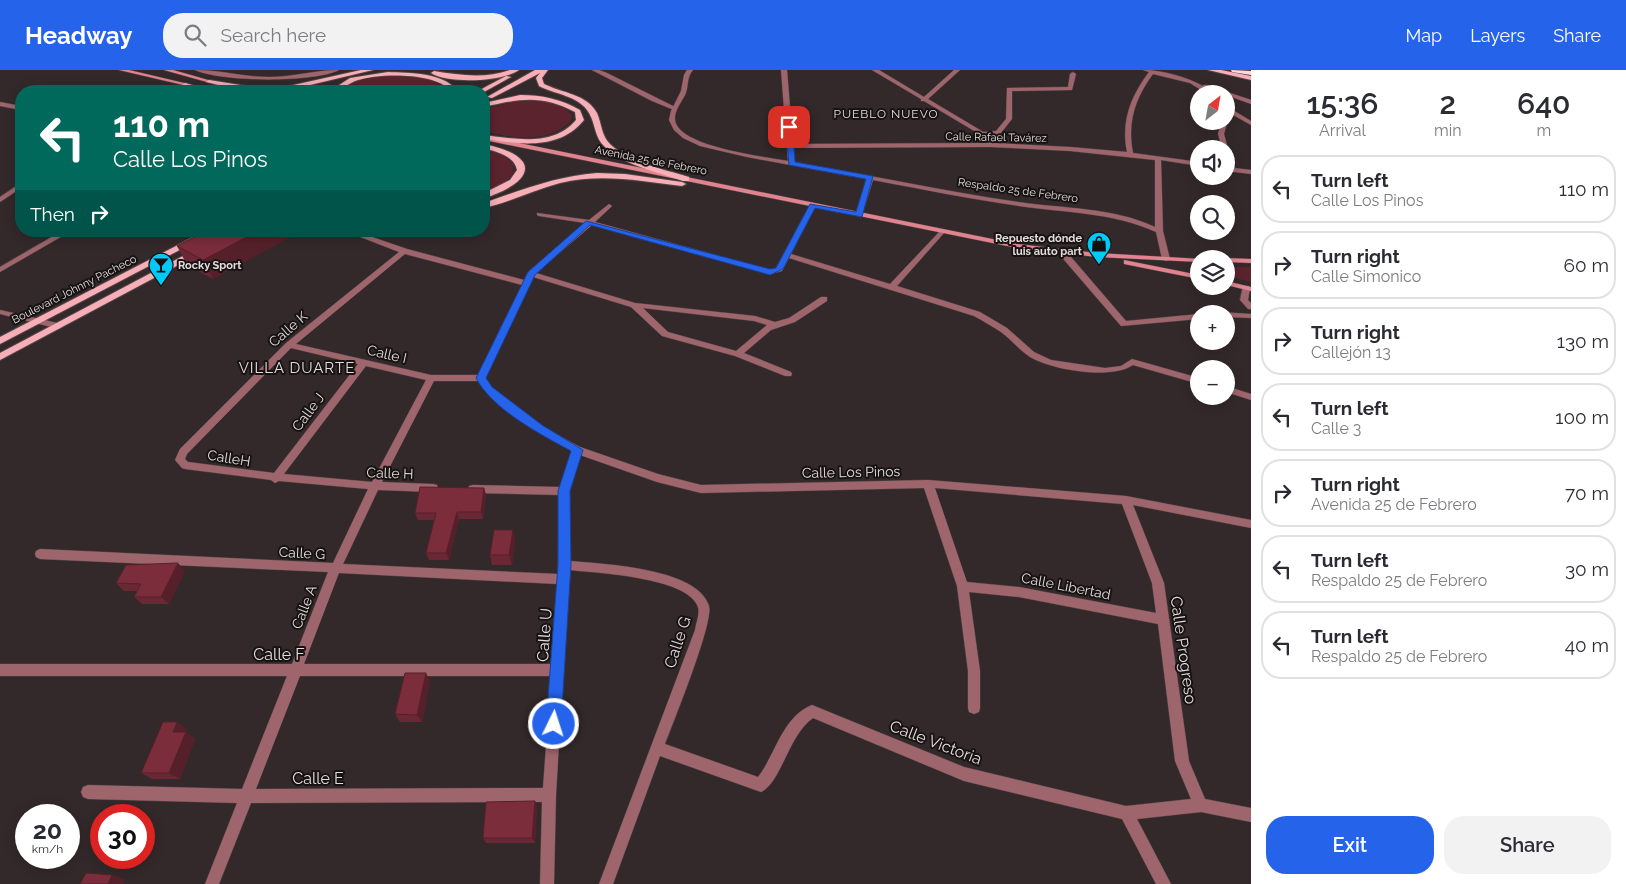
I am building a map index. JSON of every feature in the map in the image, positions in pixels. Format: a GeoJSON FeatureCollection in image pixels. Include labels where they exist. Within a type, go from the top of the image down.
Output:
{"type":"FeatureCollection","features":[{"type":"Feature","properties":{"kind":"highway"},"geometry":{"type":"LineString","coordinates":[[1235,70],[1251,73]]}},
{"type":"Feature","properties":{"kind":"main road"},"geometry":{"type":"LineString","coordinates":[[122,70],[185,85]]}},
{"type":"Feature","properties":{"kind":"main road"},"geometry":{"type":"LineString","coordinates":[[167,70],[221,85]]}},
{"type":"Feature","properties":{"kind":"main road"},"geometry":{"type":"LineString","coordinates":[[302,85],[370,70]]}},
{"type":"Feature","properties":{"kind":"main road"},"geometry":{"type":"LineString","coordinates":[[420,70],[471,77],[488,77],[516,70]]}},
{"type":"Feature","properties":{"kind":"main road"},"geometry":{"type":"LineString","coordinates":[[490,86],[521,70]]}},
{"type":"Feature","properties":{"kind":"main road"},"geometry":{"type":"LineString","coordinates":[[490,97],[540,70]]}},
{"type":"Feature","properties":{"kind":"main road"},"geometry":{"type":"LineString","coordinates":[[545,70],[539,78],[541,85],[588,106],[597,118],[601,138],[612,150],[624,157],[684,181]]}},
{"type":"Feature","properties":{"kind":"main road"},"geometry":{"type":"LineString","coordinates":[[1211,70],[1251,78]]}},
{"type":"Feature","properties":{"kind":"main road"},"geometry":{"type":"LineString","coordinates":[[344,85],[354,79],[385,73],[434,79],[448,85]]}},
{"type":"Feature","properties":{"kind":"main road"},"geometry":{"type":"LineString","coordinates":[[209,82],[228,85]]}},
{"type":"Feature","properties":{"kind":"main road"},"geometry":{"type":"LineString","coordinates":[[490,102],[512,97],[546,98],[565,103],[578,111],[580,120],[575,130],[561,137],[522,142],[490,139]]}},
{"type":"Feature","properties":{"kind":"main road","name":"Avenida 25 de Febrero"},"geometry":{"type":"LineString","coordinates":[[490,139],[737,194],[813,205],[942,232],[1062,252],[1190,260]]}},
{"type":"Feature","properties":{"kind":"main road","name":"Avenida 25 de Febrero"},"geometry":{"type":"LineString","coordinates":[[490,146],[684,181]]}},
{"type":"Feature","properties":{"kind":"main road"},"geometry":{"type":"LineString","coordinates":[[490,147],[513,157],[518,163],[520,171],[514,182],[497,193],[490,195]]}},
{"type":"Feature","properties":{"kind":"main road"},"geometry":{"type":"LineString","coordinates":[[490,204],[538,186],[570,178],[625,176],[684,181]]}},
{"type":"Feature","properties":{"kind":"main road","name":"Boulevard Johnny Pacheco"},"geometry":{"type":"LineString","coordinates":[[0,342],[201,237]]}},
{"type":"Feature","properties":{"kind":"main road","name":"Boulevard Johnny Pacheco"},"geometry":{"type":"LineString","coordinates":[[0,359],[15,349],[208,245]]}},
{"type":"Feature","properties":{"kind":"main road"},"geometry":{"type":"LineString","coordinates":[[1097,255],[1190,275]]}},
{"type":"Feature","properties":{"kind":"main road"},"geometry":{"type":"LineString","coordinates":[[1235,260],[1251,261]]}},
{"type":"Feature","properties":{"kind":"main road"},"geometry":{"type":"LineString","coordinates":[[1235,285],[1249,288]]}},
{"type":"Feature","properties":{"kind":"street"},"geometry":{"type":"LineString","coordinates":[[198,70],[244,78],[278,80],[336,70]]}},
{"type":"Feature","properties":{"kind":"street"},"geometry":{"type":"LineString","coordinates":[[595,70],[617,79],[652,100],[674,108],[684,93],[685,75],[690,70]]}},
{"type":"Feature","properties":{"kind":"street"},"geometry":{"type":"LineString","coordinates":[[784,70],[791,163]]}},
{"type":"Feature","properties":{"kind":"street"},"geometry":{"type":"LineString","coordinates":[[875,70],[983,134],[991,145]]}},
{"type":"Feature","properties":{"kind":"street"},"geometry":{"type":"LineString","coordinates":[[923,100],[957,70]]}},
{"type":"Feature","properties":{"kind":"street"},"geometry":{"type":"LineString","coordinates":[[1130,154],[1126,125],[1138,89],[1149,71],[1192,82],[1251,102]]}},
{"type":"Feature","properties":{"kind":"street"},"geometry":{"type":"LineString","coordinates":[[983,134],[998,133],[1009,119],[1009,89],[1069,89],[1073,74]]}},
{"type":"Feature","properties":{"kind":"street"},"geometry":{"type":"LineString","coordinates":[[1176,78],[1190,86]]}},
{"type":"Feature","properties":{"kind":"street"},"geometry":{"type":"LineString","coordinates":[[1192,82],[1197,85]]}},
{"type":"Feature","properties":{"kind":"street"},"geometry":{"type":"LineString","coordinates":[[0,104],[15,107]]}},
{"type":"Feature","properties":{"kind":"street","name":"Respaldo 25 de Febrero"},"geometry":{"type":"LineString","coordinates":[[674,108],[672,120],[675,128],[682,135],[697,142],[744,156],[1018,204],[1113,214],[1144,222],[1159,230]]}},
{"type":"Feature","properties":{"kind":"street"},"geometry":{"type":"LineString","coordinates":[[1235,108],[1251,118]]}},
{"type":"Feature","properties":{"kind":"street"},"geometry":{"type":"LineString","coordinates":[[1235,113],[1251,123]]}},
{"type":"Feature","properties":{"kind":"street","name":"Calle Rafael Tavárez"},"geometry":{"type":"LineString","coordinates":[[791,146],[991,145],[1130,154],[1190,163]]}},
{"type":"Feature","properties":{"kind":"street"},"geometry":{"type":"LineString","coordinates":[[1158,158],[1159,230],[1166,259]]}},
{"type":"Feature","properties":{"kind":"street"},"geometry":{"type":"LineString","coordinates":[[1235,171],[1251,174]]}},
{"type":"Feature","properties":{"kind":"street"},"geometry":{"type":"LineString","coordinates":[[859,215],[870,178]]}},
{"type":"Feature","properties":{"kind":"street"},"geometry":{"type":"LineString","coordinates":[[0,200],[15,189]]}},
{"type":"Feature","properties":{"kind":"street"},"geometry":{"type":"LineString","coordinates":[[539,214],[589,222],[770,272],[779,269],[788,255],[813,205]]}},
{"type":"Feature","properties":{"kind":"street"},"geometry":{"type":"LineString","coordinates":[[481,378],[525,283],[531,274],[609,206]]}},
{"type":"Feature","properties":{"kind":"street"},"geometry":{"type":"LineString","coordinates":[[893,286],[942,232]]}},
{"type":"Feature","properties":{"kind":"street"},"geometry":{"type":"LineString","coordinates":[[0,270],[58,237]]}},
{"type":"Feature","properties":{"kind":"street"},"geometry":{"type":"LineString","coordinates":[[365,237],[404,251],[525,283]]}},
{"type":"Feature","properties":{"kind":"street","name":"Calle K"},"geometry":{"type":"LineString","coordinates":[[180,460],[183,452],[289,345],[404,251]]}},
{"type":"Feature","properties":{"kind":"street"},"geometry":{"type":"LineString","coordinates":[[1062,252],[1124,324],[1190,317]]}},
{"type":"Feature","properties":{"kind":"street"},"geometry":{"type":"LineString","coordinates":[[788,255],[893,286],[990,320],[1031,354],[1049,363],[1105,371],[1123,368],[1132,362],[1190,378]]}},
{"type":"Feature","properties":{"kind":"street"},"geometry":{"type":"LineString","coordinates":[[531,274],[634,305],[756,319],[774,325]]}},
{"type":"Feature","properties":{"kind":"street"},"geometry":{"type":"LineString","coordinates":[[1249,288],[1244,300],[1251,308]]}},
{"type":"Feature","properties":{"kind":"street"},"geometry":{"type":"LineString","coordinates":[[738,354],[768,328],[792,320],[824,300]]}},
{"type":"Feature","properties":{"kind":"street"},"geometry":{"type":"LineString","coordinates":[[634,305],[644,312],[657,329],[665,334],[738,354],[788,374]]}},
{"type":"Feature","properties":{"kind":"street"},"geometry":{"type":"LineString","coordinates":[[0,312],[42,320],[59,326]]}},
{"type":"Feature","properties":{"kind":"street"},"geometry":{"type":"LineString","coordinates":[[1235,315],[1251,316]]}},
{"type":"Feature","properties":{"kind":"street","name":"Calle I"},"geometry":{"type":"LineString","coordinates":[[289,345],[431,378],[481,378]]}},
{"type":"Feature","properties":{"kind":"street","name":"Calle J"},"geometry":{"type":"LineString","coordinates":[[275,479],[364,362]]}},
{"type":"Feature","properties":{"kind":"street","name":"Calle A"},"geometry":{"type":"LineString","coordinates":[[212,884],[248,796],[334,570],[374,487],[431,378]]}},
{"type":"Feature","properties":{"kind":"street","name":"Calle Los Pinos"},"geometry":{"type":"LineString","coordinates":[[481,378],[488,390],[538,428],[577,450],[658,478],[701,489],[928,484],[1126,500],[1251,524]]}},
{"type":"Feature","properties":{"kind":"street"},"geometry":{"type":"LineString","coordinates":[[1235,392],[1251,396]]}},
{"type":"Feature","properties":{"kind":"street","name":"Calle U"},"geometry":{"type":"LineString","coordinates":[[547,884],[549,795],[564,579],[564,491],[577,450]]}},
{"type":"Feature","properties":{"kind":"street","name":"CalleH"},"geometry":{"type":"LineString","coordinates":[[180,460],[185,465],[275,479]]}},
{"type":"Feature","properties":{"kind":"street","name":"Calle H"},"geometry":{"type":"LineString","coordinates":[[275,479],[374,487],[444,488]]}},
{"type":"Feature","properties":{"kind":"street"},"geometry":{"type":"LineString","coordinates":[[928,484],[963,586],[974,671],[974,708]]}},
{"type":"Feature","properties":{"kind":"street"},"geometry":{"type":"LineString","coordinates":[[464,489],[564,491]]}},
{"type":"Feature","properties":{"kind":"street","name":"Calle Progreso"},"geometry":{"type":"LineString","coordinates":[[1126,500],[1158,583],[1182,761],[1201,805]]}},
{"type":"Feature","properties":{"kind":"street","name":"Calle G"},"geometry":{"type":"LineString","coordinates":[[40,554],[334,570],[564,579]]}},
{"type":"Feature","properties":{"kind":"street","name":"Calle G"},"geometry":{"type":"LineString","coordinates":[[564,565],[643,573],[678,584],[698,596],[704,608],[701,630],[606,884]]}},
{"type":"Feature","properties":{"kind":"street","name":"Calle Libertad"},"geometry":{"type":"LineString","coordinates":[[963,586],[1019,592],[1164,620]]}},
{"type":"Feature","properties":{"kind":"street","name":"Calle F"},"geometry":{"type":"LineString","coordinates":[[0,670],[557,670]]}},
{"type":"Feature","properties":{"kind":"street","name":"Calle Victoria"},"geometry":{"type":"LineString","coordinates":[[656,748],[761,785],[770,775],[800,717],[812,711],[964,774],[1126,813],[1201,805],[1251,815]]}},
{"type":"Feature","properties":{"kind":"street","name":"Calle E"},"geometry":{"type":"LineString","coordinates":[[88,792],[248,796],[549,795]]}},
{"type":"Feature","properties":{"kind":"street"},"geometry":{"type":"LineString","coordinates":[[1126,813],[1164,884]]}},
{"type":"Feature","properties":{"kind":"shaded area"},"geometry":{"type":"Polygon","coordinates":[[[379,75],[424,78],[441,85],[348,85],[379,75]]]}},
{"type":"Feature","properties":{"kind":"shaded area"},"geometry":{"type":"Polygon","coordinates":[[[528,99],[558,104],[572,116],[570,122],[551,134],[529,137],[506,136],[490,132],[490,108],[528,99]]]}},
{"type":"Feature","properties":{"kind":"shaded area"},"geometry":{"type":"Polygon","coordinates":[[[490,151],[504,156],[513,163],[514,172],[506,182],[490,189],[490,151]]]}},
{"type":"Feature","properties":{"kind":"shaded area"},"geometry":{"type":"Polygon","coordinates":[[[1235,267],[1251,267],[1251,282],[1235,278],[1235,267]]]}},
{"type":"Feature","properties":{"kind":"building"},"geometry":{"type":"Polygon","coordinates":[[[194,237],[247,237],[203,260],[177,246],[194,237]]]}},
{"type":"Feature","properties":{"kind":"building"},"geometry":{"type":"Polygon","coordinates":[[[420,487],[484,488],[481,512],[457,512],[446,553],[426,553],[436,513],[415,513],[420,487]]]}},
{"type":"Feature","properties":{"kind":"building"},"geometry":{"type":"Polygon","coordinates":[[[494,530],[513,530],[509,555],[490,555],[494,530]]]}},
{"type":"Feature","properties":{"kind":"building"},"geometry":{"type":"Polygon","coordinates":[[[178,563],[161,597],[134,597],[141,584],[116,583],[126,565],[178,563]]]}},
{"type":"Feature","properties":{"kind":"building"},"geometry":{"type":"Polygon","coordinates":[[[405,673],[426,673],[417,715],[395,714],[405,673]]]}},
{"type":"Feature","properties":{"kind":"building"},"geometry":{"type":"Polygon","coordinates":[[[163,722],[177,722],[173,732],[186,732],[169,773],[141,773],[163,722]]]}},
{"type":"Feature","properties":{"kind":"building"},"geometry":{"type":"Polygon","coordinates":[[[535,801],[532,838],[483,838],[486,802],[535,801]]]}},
{"type":"Feature","properties":{"kind":"building"},"geometry":{"type":"Polygon","coordinates":[[[86,873],[112,875],[108,884],[80,884],[86,873]]]}},
{"type":"Feature","properties":{"kind":"place","name":"Repuesto dónde luis auto part"},"geometry":{"type":"Point","coordinates":[1099,265]}},
{"type":"Feature","properties":{"kind":"place","name":"Rocky Sport"},"geometry":{"type":"Point","coordinates":[161,286]}},
{"type":"Feature","properties":{"kind":"district","name":"PUEBLO NUEVO"},"geometry":{"type":"Point","coordinates":[886,114]}},
{"type":"Feature","properties":{"kind":"district","name":"VILLA DUARTE"},"geometry":{"type":"Point","coordinates":[297,368]}},
{"type":"Feature","properties":{"kind":"route"},"geometry":{"type":"LineString","coordinates":[[554,724],[564,565],[564,491],[577,450],[538,428],[488,390],[481,378],[525,283],[531,274],[589,222],[770,272],[779,269],[788,255],[813,205],[859,215],[870,178],[791,163],[789,127]]}}]}
